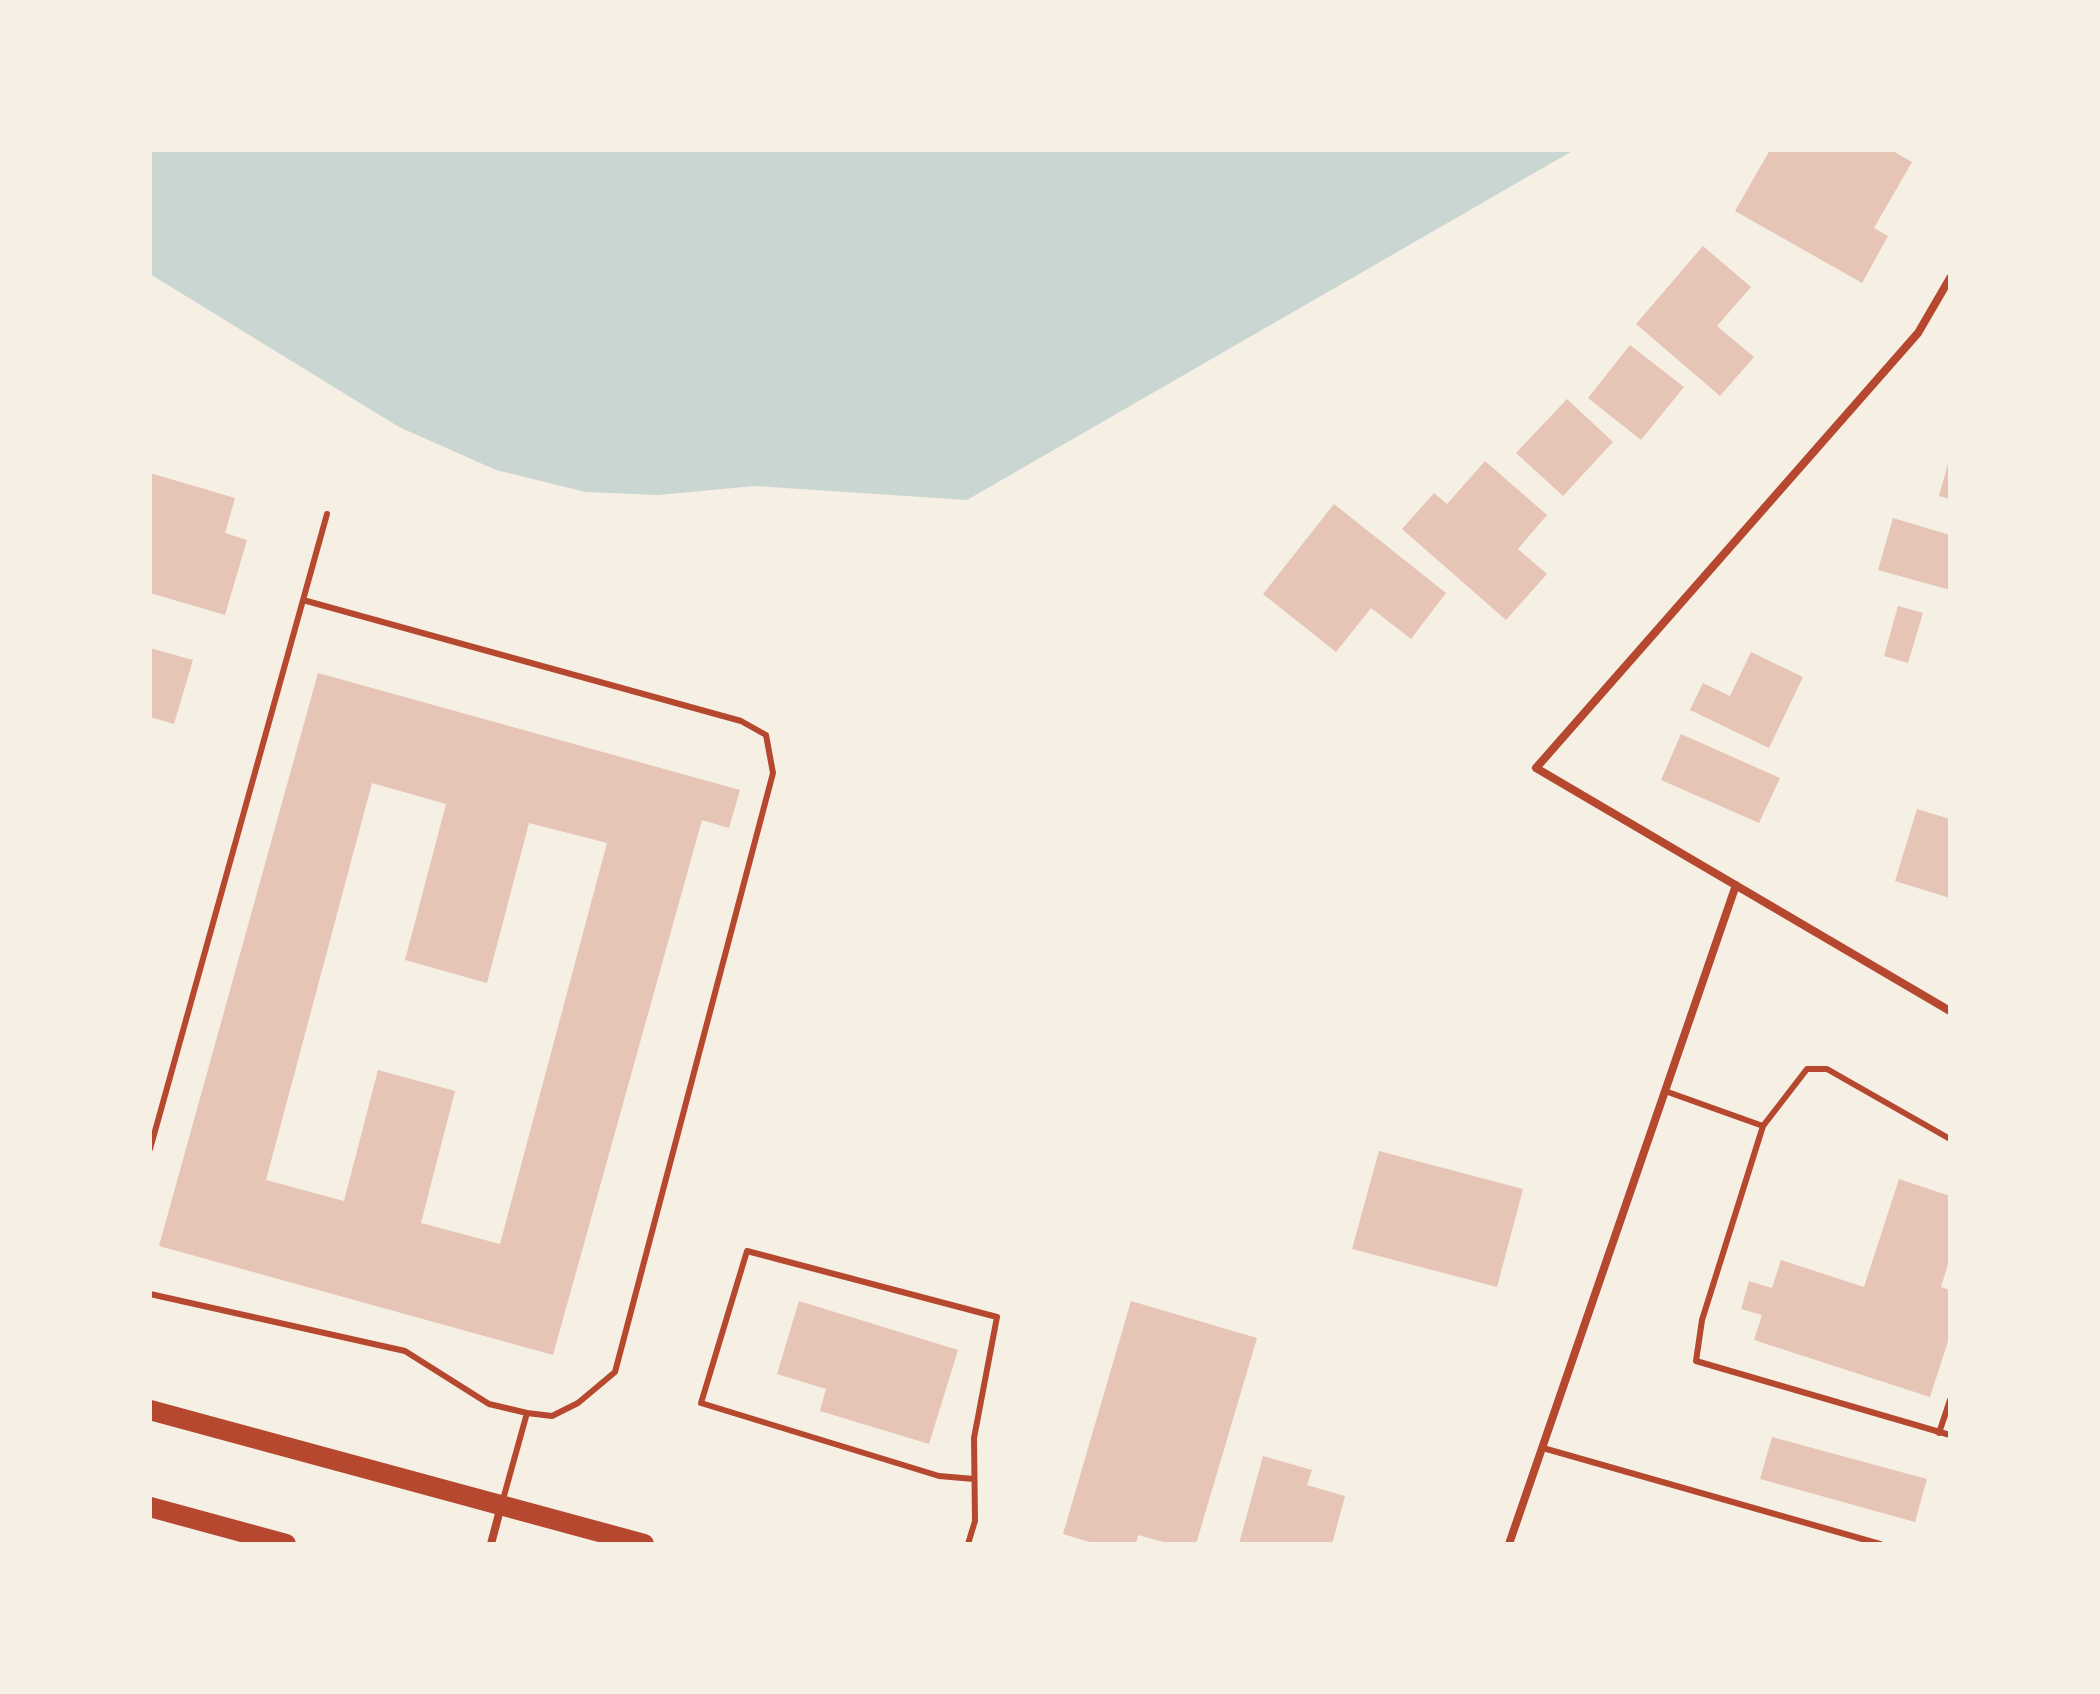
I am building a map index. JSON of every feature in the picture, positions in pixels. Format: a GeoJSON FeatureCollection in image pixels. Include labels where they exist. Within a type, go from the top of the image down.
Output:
{"type":"FeatureCollection","features":[{"type":"Feature","properties":{"kind":"main road"},"geometry":{"type":"LineString","coordinates":[[150,1410],[644,1544]]}},
{"type":"Feature","properties":{"kind":"main road"},"geometry":{"type":"LineString","coordinates":[[150,1507],[286,1544]]}},
{"type":"Feature","properties":{"kind":"street"},"geometry":{"type":"LineString","coordinates":[[1950,278],[1918,333],[1536,768],[1950,1011]]}},
{"type":"Feature","properties":{"kind":"street"},"geometry":{"type":"LineString","coordinates":[[1509,1544],[1736,885]]}},
{"type":"Feature","properties":{"kind":"street"},"geometry":{"type":"LineString","coordinates":[[491,1544],[501,1506]]}},
{"type":"Feature","properties":{"kind":"lane"},"geometry":{"type":"LineString","coordinates":[[150,1149],[327,514]]}},
{"type":"Feature","properties":{"kind":"lane"},"geometry":{"type":"LineString","coordinates":[[150,1294],[405,1351],[489,1404],[552,1416],[578,1403],[615,1372],[773,773],[766,735],[741,721],[303,600]]}},
{"type":"Feature","properties":{"kind":"lane"},"geometry":{"type":"LineString","coordinates":[[1950,1139],[1827,1069],[1807,1069],[1763,1126],[1702,1320],[1696,1361],[1950,1435]]}},
{"type":"Feature","properties":{"kind":"lane"},"geometry":{"type":"LineString","coordinates":[[1665,1091],[1763,1126]]}},
{"type":"Feature","properties":{"kind":"lane"},"geometry":{"type":"LineString","coordinates":[[968,1544],[975,1521],[974,1438],[997,1317],[747,1251],[701,1403],[939,1476],[974,1479]]}},
{"type":"Feature","properties":{"kind":"lane"},"geometry":{"type":"LineString","coordinates":[[1939,1433],[1950,1400]]}},
{"type":"Feature","properties":{"kind":"lane"},"geometry":{"type":"LineString","coordinates":[[501,1506],[527,1413]]}},
{"type":"Feature","properties":{"kind":"lane"},"geometry":{"type":"LineString","coordinates":[[1543,1448],[1880,1544]]}},
{"type":"Feature","properties":{"kind":"shaded area"},"geometry":{"type":"Polygon","coordinates":[[[150,150],[1574,150],[967,500],[755,486],[658,495],[586,492],[496,470],[399,427],[150,274],[150,150]]]}},
{"type":"Feature","properties":{"kind":"building"},"geometry":{"type":"Polygon","coordinates":[[[1770,150],[1891,150],[1912,162],[1874,228],[1888,236],[1862,283],[1735,211],[1770,150]]]}},
{"type":"Feature","properties":{"kind":"building"},"geometry":{"type":"Polygon","coordinates":[[[1703,246],[1751,287],[1717,326],[1754,357],[1720,396],[1636,324],[1703,246]]]}},
{"type":"Feature","properties":{"kind":"building"},"geometry":{"type":"Polygon","coordinates":[[[1630,345],[1684,387],[1641,440],[1588,398],[1630,345]]]}},
{"type":"Feature","properties":{"kind":"building"},"geometry":{"type":"Polygon","coordinates":[[[1567,399],[1613,442],[1563,496],[1516,453],[1567,399]]]}},
{"type":"Feature","properties":{"kind":"building"},"geometry":{"type":"Polygon","coordinates":[[[1950,460],[1950,499],[1939,496],[1950,460]]]}},
{"type":"Feature","properties":{"kind":"building"},"geometry":{"type":"Polygon","coordinates":[[[1485,461],[1547,515],[1518,549],[1547,574],[1506,620],[1402,529],[1434,493],[1447,504],[1485,461]]]}},
{"type":"Feature","properties":{"kind":"building"},"geometry":{"type":"Polygon","coordinates":[[[150,473],[235,498],[225,533],[247,540],[225,615],[150,593],[150,473]]]}},
{"type":"Feature","properties":{"kind":"building"},"geometry":{"type":"Polygon","coordinates":[[[1334,504],[1446,593],[1411,639],[1371,608],[1336,652],[1263,594],[1334,504]]]}},
{"type":"Feature","properties":{"kind":"building"},"geometry":{"type":"Polygon","coordinates":[[[1893,518],[1950,535],[1950,590],[1878,570],[1893,518]]]}},
{"type":"Feature","properties":{"kind":"building"},"geometry":{"type":"Polygon","coordinates":[[[1898,606],[1923,613],[1908,663],[1884,656],[1898,606]]]}},
{"type":"Feature","properties":{"kind":"building"},"geometry":{"type":"Polygon","coordinates":[[[150,648],[193,660],[174,724],[150,717],[150,648]]]}},
{"type":"Feature","properties":{"kind":"building"},"geometry":{"type":"Polygon","coordinates":[[[1751,652],[1803,677],[1769,748],[1690,710],[1703,683],[1730,696],[1751,652]]]}},
{"type":"Feature","properties":{"kind":"building"},"geometry":{"type":"Polygon","coordinates":[[[318,673],[740,790],[729,828],[702,820],[553,1355],[159,1246],[318,673]],[[372,783],[266,1180],[344,1201],[378,1070],[455,1091],[421,1223],[500,1244],[607,843],[529,823],[487,983],[405,960],[446,804],[372,783]]]}},
{"type":"Feature","properties":{"kind":"building"},"geometry":{"type":"Polygon","coordinates":[[[1681,734],[1780,778],[1759,823],[1661,780],[1681,734]]]}},
{"type":"Feature","properties":{"kind":"building"},"geometry":{"type":"Polygon","coordinates":[[[1917,809],[1950,819],[1950,898],[1895,881],[1917,809]]]}},
{"type":"Feature","properties":{"kind":"building"},"geometry":{"type":"Polygon","coordinates":[[[1379,1151],[1523,1189],[1497,1287],[1352,1249],[1379,1151]]]}},
{"type":"Feature","properties":{"kind":"building"},"geometry":{"type":"Polygon","coordinates":[[[1899,1179],[1950,1196],[1950,1258],[1941,1287],[1950,1290],[1950,1335],[1930,1397],[1754,1340],[1762,1315],[1741,1309],[1749,1281],[1772,1288],[1781,1260],[1864,1287],[1899,1179]]]}},
{"type":"Feature","properties":{"kind":"building"},"geometry":{"type":"Polygon","coordinates":[[[799,1301],[958,1350],[929,1444],[820,1411],[826,1389],[777,1374],[799,1301]]]}},
{"type":"Feature","properties":{"kind":"building"},"geometry":{"type":"Polygon","coordinates":[[[1131,1301],[1257,1338],[1196,1544],[1171,1544],[1138,1535],[1136,1544],[1096,1544],[1063,1534],[1131,1301]]]}},
{"type":"Feature","properties":{"kind":"building"},"geometry":{"type":"Polygon","coordinates":[[[1772,1437],[1927,1479],[1915,1522],[1760,1479],[1772,1437]]]}},
{"type":"Feature","properties":{"kind":"building"},"geometry":{"type":"Polygon","coordinates":[[[1263,1456],[1312,1470],[1307,1485],[1345,1496],[1332,1544],[1239,1544],[1263,1456]]]}}]}
